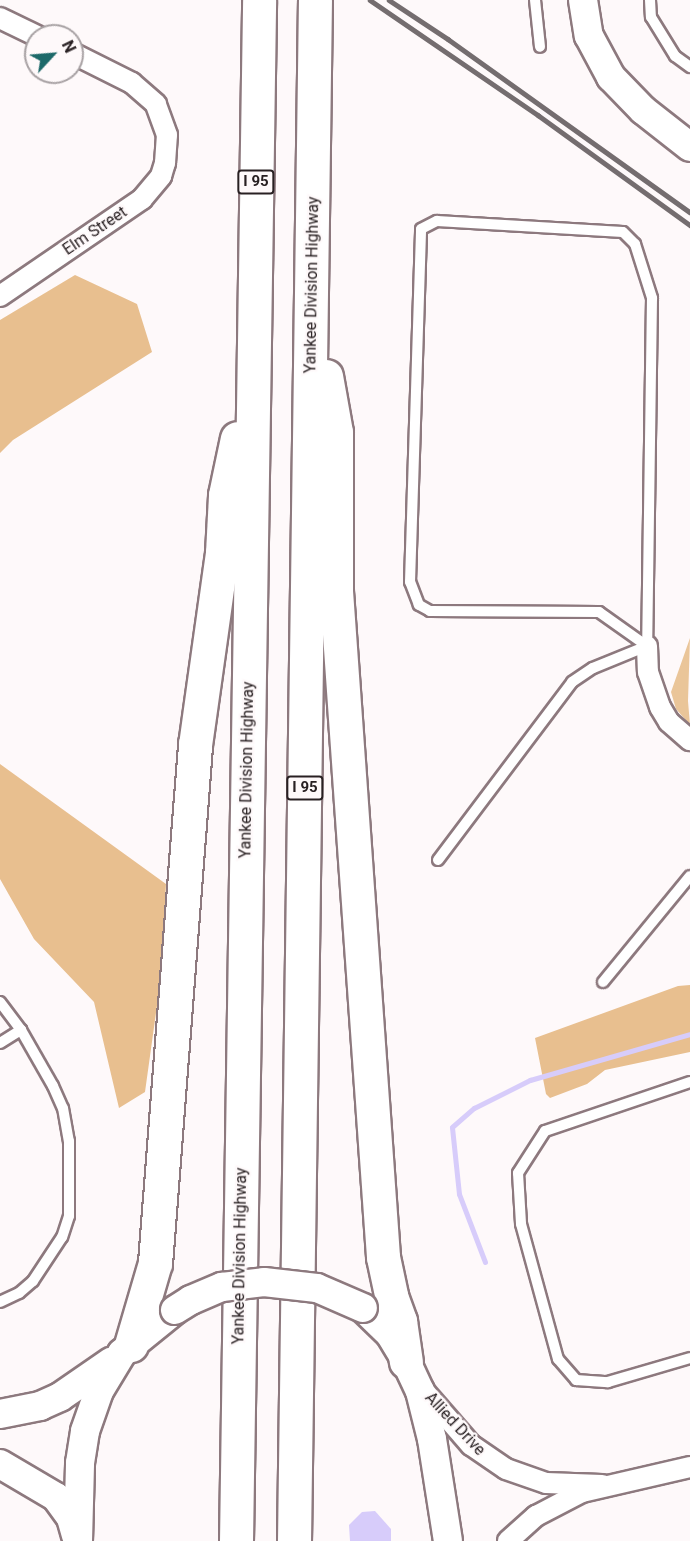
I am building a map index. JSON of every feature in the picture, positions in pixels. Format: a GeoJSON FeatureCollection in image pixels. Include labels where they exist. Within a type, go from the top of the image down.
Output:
{"type":"FeatureCollection","features":[{"type":"Feature","properties":{"kind":"highway","name":"Yankee Division Highway"},"geometry":{"type":"LineString","coordinates":[[294,1541],[315,0]]}},
{"type":"Feature","properties":{"kind":"highway","name":"Yankee Division Highway"},"geometry":{"type":"LineString","coordinates":[[236,1541],[259,1]]}},
{"type":"Feature","properties":{"kind":"highway"},"geometry":{"type":"LineString","coordinates":[[312,297],[336,432],[336,591],[383,1257],[411,1371]]}},
{"type":"Feature","properties":{"kind":"highway"},"geometry":{"type":"LineString","coordinates":[[127,1349],[155,1263],[196,734],[219,581],[225,495],[253,363]]}},
{"type":"Feature","properties":{"kind":"main road"},"geometry":{"type":"LineString","coordinates":[[583,0],[589,36],[611,77],[643,110],[690,147]]}},
{"type":"Feature","properties":{"kind":"main road"},"geometry":{"type":"LineString","coordinates":[[0,1414],[40,1406],[60,1397],[91,1378],[175,1310],[191,1300],[222,1287],[264,1282],[317,1288],[363,1308],[390,1334],[411,1371],[432,1439],[448,1541]]}},
{"type":"Feature","properties":{"kind":"main road"},"geometry":{"type":"LineString","coordinates":[[77,1541],[80,1463],[86,1431],[99,1391],[127,1349]]}},
{"type":"Feature","properties":{"kind":"main road"},"geometry":{"type":"LineString","coordinates":[[0,1464],[42,1487],[62,1503],[71,1518],[77,1541]]}},
{"type":"Feature","properties":{"kind":"street"},"geometry":{"type":"LineString","coordinates":[[0,18],[24,30]]}},
{"type":"Feature","properties":{"kind":"street","name":"Elm Street"},"geometry":{"type":"LineString","coordinates":[[0,296],[142,199],[161,176],[168,148],[163,118],[156,104],[132,83],[84,59]]}},
{"type":"Feature","properties":{"kind":"street"},"geometry":{"type":"LineString","coordinates":[[648,646],[648,672],[660,707],[669,722],[690,740]]}},
{"type":"Feature","properties":{"kind":"street","name":"Allied Drive"},"geometry":{"type":"LineString","coordinates":[[411,1371],[471,1445],[506,1469],[546,1483],[602,1485]]}},
{"type":"Feature","properties":{"kind":"street","name":"Allied Drive"},"geometry":{"type":"LineString","coordinates":[[508,1541],[536,1516],[553,1505],[602,1485],[690,1467]]}},
{"type":"Feature","properties":{"kind":"lane"},"geometry":{"type":"LineString","coordinates":[[535,0],[540,47]]}},
{"type":"Feature","properties":{"kind":"lane"},"geometry":{"type":"LineString","coordinates":[[650,0],[651,16],[675,56],[690,67]]}},
{"type":"Feature","properties":{"kind":"lane"},"geometry":{"type":"LineString","coordinates":[[437,221],[623,232],[635,244],[652,298],[648,646],[599,612],[430,611],[419,605],[410,582],[421,229],[437,221]]}},
{"type":"Feature","properties":{"kind":"lane"},"geometry":{"type":"LineString","coordinates":[[438,860],[572,682],[593,668],[648,646]]}},
{"type":"Feature","properties":{"kind":"lane"},"geometry":{"type":"LineString","coordinates":[[603,982],[686,889],[690,876]]}},
{"type":"Feature","properties":{"kind":"lane"},"geometry":{"type":"LineString","coordinates":[[0,1002],[21,1030],[63,1108],[69,1141],[69,1216],[62,1237],[44,1268],[19,1293],[0,1302]]}},
{"type":"Feature","properties":{"kind":"lane"},"geometry":{"type":"LineString","coordinates":[[0,1044],[21,1030]]}},
{"type":"Feature","properties":{"kind":"lane"},"geometry":{"type":"LineString","coordinates":[[690,1082],[545,1131],[518,1173],[521,1224],[558,1359],[576,1380],[608,1382],[690,1358]]}},
{"type":"Feature","properties":{"kind":"shaded area"},"geometry":{"type":"Polygon","coordinates":[[[75,275],[137,304],[152,352],[13,440],[0,453],[0,320],[75,275]]]}},
{"type":"Feature","properties":{"kind":"shaded area"},"geometry":{"type":"Polygon","coordinates":[[[690,638],[688,701],[690,725],[676,709],[671,692],[690,638]]]}},
{"type":"Feature","properties":{"kind":"shaded area"},"geometry":{"type":"Polygon","coordinates":[[[0,764],[166,884],[161,977],[145,1092],[119,1108],[94,1002],[34,939],[0,879],[0,764]]]}},
{"type":"Feature","properties":{"kind":"shaded area"},"geometry":{"type":"Polygon","coordinates":[[[690,985],[690,1052],[605,1070],[587,1084],[550,1098],[546,1094],[535,1038],[678,986],[690,985]]]}},
{"type":"Feature","properties":{"kind":"shaded area"},"geometry":{"type":"Polygon","coordinates":[[[375,1511],[391,1529],[391,1541],[350,1541],[349,1525],[362,1512],[375,1511]]]}},
{"type":"Feature","properties":{"kind":"waterway"},"geometry":{"type":"LineString","coordinates":[[485,1262],[459,1194],[452,1127],[474,1108],[530,1080],[690,1034]]}},
{"type":"Feature","properties":{"kind":"railway"},"geometry":{"type":"LineString","coordinates":[[370,0],[538,115],[690,225]]}},
{"type":"Feature","properties":{"kind":"railway"},"geometry":{"type":"LineString","coordinates":[[389,0],[448,39],[690,212]]}}]}
